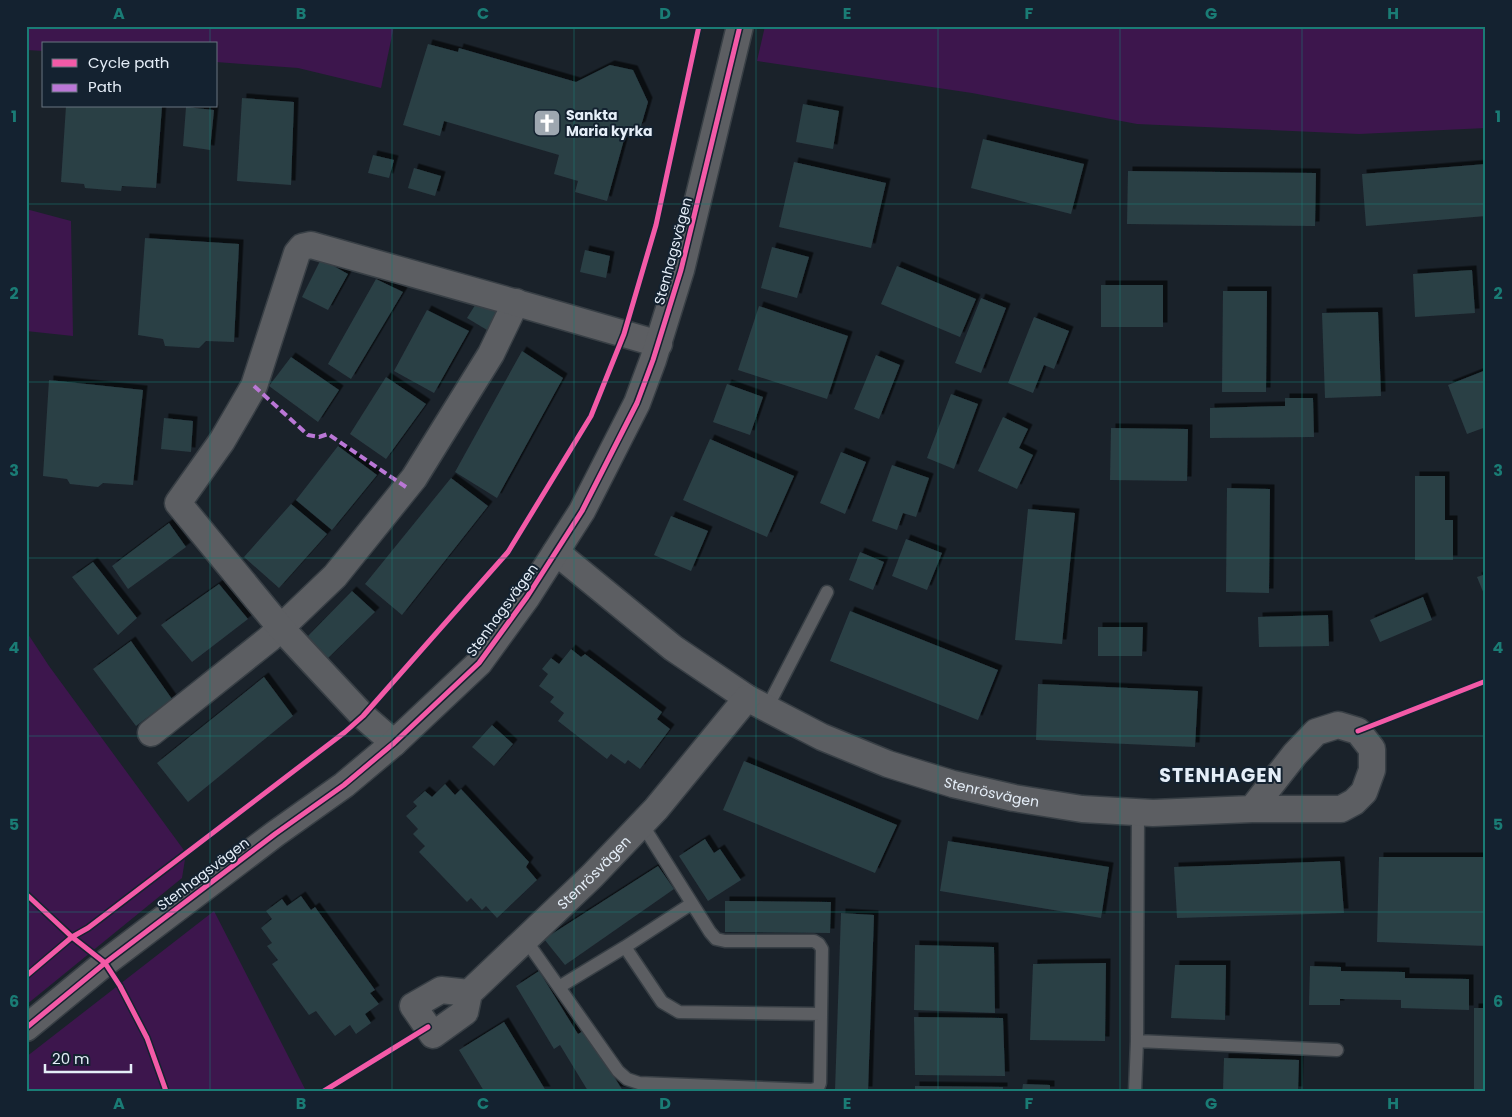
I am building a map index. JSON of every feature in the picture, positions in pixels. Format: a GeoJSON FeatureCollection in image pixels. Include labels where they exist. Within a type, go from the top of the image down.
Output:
{"type":"FeatureCollection","features":[{"type":"Feature","properties":{"kind":"street","name":"Stenhagsvägen"},"geometry":{"type":"LineString","coordinates":[[26,1028],[105,963],[275,834],[344,785],[394,743],[479,663],[527,597],[582,512],[637,403],[659,344],[681,270],[740,26]]}},
{"type":"Feature","properties":{"kind":"street"},"geometry":{"type":"LineString","coordinates":[[394,743],[363,716],[281,627],[178,503],[222,441],[254,386],[297,253],[302,247],[311,245],[659,344]]}},
{"type":"Feature","properties":{"kind":"street"},"geometry":{"type":"LineString","coordinates":[[151,733],[269,639],[335,576],[414,478],[491,354],[516,302]]}},
{"type":"Feature","properties":{"kind":"street","name":"Stenrösvägen"},"geometry":{"type":"LineString","coordinates":[[556,552],[673,648],[757,703],[822,737],[880,761],[952,784],[1014,798],[1082,809],[1154,813],[1252,809]]}},
{"type":"Feature","properties":{"kind":"street","name":"Stenrösvägen"},"geometry":{"type":"LineString","coordinates":[[469,993],[592,876],[757,703]]}},
{"type":"Feature","properties":{"kind":"lane"},"geometry":{"type":"LineString","coordinates":[[757,703],[826,592]]}},
{"type":"Feature","properties":{"kind":"lane"},"geometry":{"type":"LineString","coordinates":[[1135,1091],[1138,812]]}},
{"type":"Feature","properties":{"kind":"lane"},"geometry":{"type":"LineString","coordinates":[[525,940],[618,1071],[627,1079],[639,1083],[812,1090],[818,1088],[820,1083],[822,950],[819,944],[814,941],[716,940],[691,904],[642,824]]}},
{"type":"Feature","properties":{"kind":"lane"},"geometry":{"type":"LineString","coordinates":[[559,987],[691,904]]}},
{"type":"Feature","properties":{"kind":"lane"},"geometry":{"type":"LineString","coordinates":[[625,947],[662,1002],[679,1012],[821,1014]]}},
{"type":"Feature","properties":{"kind":"lane"},"geometry":{"type":"LineString","coordinates":[[1137,1041],[1337,1050]]}},
{"type":"Feature","properties":{"kind":"shaded area"},"geometry":{"type":"Polygon","coordinates":[[[26,26],[394,26],[381,88],[298,68],[218,62],[218,42],[42,42],[42,51],[26,50],[26,26]]]}},
{"type":"Feature","properties":{"kind":"shaded area"},"geometry":{"type":"Polygon","coordinates":[[[765,26],[1486,26],[1486,128],[1359,134],[1137,124],[972,93],[757,61],[765,26]]]}},
{"type":"Feature","properties":{"kind":"shaded area"},"geometry":{"type":"Polygon","coordinates":[[[26,209],[71,221],[73,336],[26,331],[26,209]]]}},
{"type":"Feature","properties":{"kind":"shaded area"},"geometry":{"type":"Polygon","coordinates":[[[26,631],[49,666],[186,853],[182,878],[26,1005],[26,631]]]}},
{"type":"Feature","properties":{"kind":"shaded area"},"geometry":{"type":"Polygon","coordinates":[[[214,911],[306,1091],[26,1091],[26,1057],[214,911]]]}},
{"type":"Feature","properties":{"kind":"building","name":"Sankta Maria kyrka"},"geometry":{"type":"Polygon","coordinates":[[[428,44],[458,52],[459,48],[576,82],[610,65],[633,70],[648,102],[641,126],[625,136],[607,201],[575,192],[578,181],[554,174],[559,155],[444,121],[440,136],[403,125],[428,44]]]}},
{"type":"Feature","properties":{"kind":"building"},"geometry":{"type":"Polygon","coordinates":[[[242,98],[294,102],[291,185],[237,181],[242,98]]]}},
{"type":"Feature","properties":{"kind":"building"},"geometry":{"type":"Polygon","coordinates":[[[803,104],[839,111],[833,149],[796,142],[803,104]]]}},
{"type":"Feature","properties":{"kind":"building"},"geometry":{"type":"Polygon","coordinates":[[[66,108],[162,108],[156,188],[122,186],[121,191],[85,188],[84,184],[61,182],[66,108]]]}},
{"type":"Feature","properties":{"kind":"building"},"geometry":{"type":"Polygon","coordinates":[[[186,108],[214,110],[210,150],[183,146],[186,108]]]}},
{"type":"Feature","properties":{"kind":"building"},"geometry":{"type":"Polygon","coordinates":[[[983,139],[1084,164],[1071,214],[971,188],[983,139]]]}},
{"type":"Feature","properties":{"kind":"building"},"geometry":{"type":"Polygon","coordinates":[[[373,155],[394,160],[389,178],[368,173],[373,155]]]}},
{"type":"Feature","properties":{"kind":"building"},"geometry":{"type":"Polygon","coordinates":[[[794,162],[886,183],[871,248],[779,227],[794,162]]]}},
{"type":"Feature","properties":{"kind":"building"},"geometry":{"type":"Polygon","coordinates":[[[1486,164],[1486,216],[1366,226],[1362,174],[1486,164]]]}},
{"type":"Feature","properties":{"kind":"building"},"geometry":{"type":"Polygon","coordinates":[[[414,168],[441,176],[435,196],[408,188],[414,168]]]}},
{"type":"Feature","properties":{"kind":"building"},"geometry":{"type":"Polygon","coordinates":[[[1128,171],[1316,173],[1315,226],[1127,224],[1128,171]]]}},
{"type":"Feature","properties":{"kind":"building"},"geometry":{"type":"Polygon","coordinates":[[[145,238],[239,244],[234,342],[206,341],[199,348],[165,346],[163,339],[138,335],[145,238]]]}},
{"type":"Feature","properties":{"kind":"building"},"geometry":{"type":"Polygon","coordinates":[[[772,247],[809,257],[797,298],[761,288],[772,247]]]}},
{"type":"Feature","properties":{"kind":"building"},"geometry":{"type":"Polygon","coordinates":[[[585,250],[610,256],[606,278],[580,272],[585,250]]]}},
{"type":"Feature","properties":{"kind":"building"},"geometry":{"type":"Polygon","coordinates":[[[321,259],[348,274],[328,310],[302,297],[321,259]]]}},
{"type":"Feature","properties":{"kind":"building"},"geometry":{"type":"Polygon","coordinates":[[[897,266],[976,299],[960,337],[881,304],[897,266]]]}},
{"type":"Feature","properties":{"kind":"building"},"geometry":{"type":"Polygon","coordinates":[[[1472,270],[1475,313],[1415,317],[1413,274],[1472,270]]]}},
{"type":"Feature","properties":{"kind":"building"},"geometry":{"type":"Polygon","coordinates":[[[376,279],[403,292],[351,379],[328,364],[376,279]]]}},
{"type":"Feature","properties":{"kind":"building"},"geometry":{"type":"Polygon","coordinates":[[[1101,285],[1163,285],[1163,327],[1101,327],[1101,285]]]}},
{"type":"Feature","properties":{"kind":"building"},"geometry":{"type":"Polygon","coordinates":[[[1223,291],[1267,291],[1266,392],[1222,392],[1223,291]]]}},
{"type":"Feature","properties":{"kind":"building"},"geometry":{"type":"Polygon","coordinates":[[[981,298],[1006,308],[981,373],[955,363],[981,298]]]}},
{"type":"Feature","properties":{"kind":"building"},"geometry":{"type":"Polygon","coordinates":[[[479,299],[499,311],[487,330],[467,318],[479,299]]]}},
{"type":"Feature","properties":{"kind":"building"},"geometry":{"type":"Polygon","coordinates":[[[759,306],[848,336],[827,399],[738,370],[759,306]]]}},
{"type":"Feature","properties":{"kind":"building"},"geometry":{"type":"Polygon","coordinates":[[[427,310],[469,331],[434,393],[394,371],[427,310]]]}},
{"type":"Feature","properties":{"kind":"building"},"geometry":{"type":"Polygon","coordinates":[[[1378,312],[1381,396],[1325,398],[1322,313],[1378,312]]]}},
{"type":"Feature","properties":{"kind":"building"},"geometry":{"type":"Polygon","coordinates":[[[1034,317],[1069,331],[1054,369],[1044,365],[1033,393],[1008,383],[1034,317]]]}},
{"type":"Feature","properties":{"kind":"building"},"geometry":{"type":"Polygon","coordinates":[[[522,351],[563,378],[497,498],[455,472],[522,351]]]}},
{"type":"Feature","properties":{"kind":"building"},"geometry":{"type":"Polygon","coordinates":[[[876,355],[900,365],[879,419],[854,409],[876,355]]]}},
{"type":"Feature","properties":{"kind":"building"},"geometry":{"type":"Polygon","coordinates":[[[291,357],[339,390],[318,422],[269,386],[291,357]]]}},
{"type":"Feature","properties":{"kind":"building"},"geometry":{"type":"Polygon","coordinates":[[[1486,370],[1486,427],[1467,434],[1448,385],[1486,370]]]}},
{"type":"Feature","properties":{"kind":"building"},"geometry":{"type":"Polygon","coordinates":[[[386,377],[426,404],[386,459],[350,434],[386,377]]]}},
{"type":"Feature","properties":{"kind":"building"},"geometry":{"type":"Polygon","coordinates":[[[49,380],[143,390],[133,485],[103,483],[98,487],[70,484],[67,479],[43,476],[49,380]]]}},
{"type":"Feature","properties":{"kind":"building"},"geometry":{"type":"Polygon","coordinates":[[[727,384],[763,397],[750,435],[713,422],[727,384]]]}},
{"type":"Feature","properties":{"kind":"building"},"geometry":{"type":"Polygon","coordinates":[[[951,394],[978,404],[954,469],[927,458],[951,394]]]}},
{"type":"Feature","properties":{"kind":"building"},"geometry":{"type":"Polygon","coordinates":[[[1285,398],[1313,398],[1314,437],[1210,438],[1210,408],[1285,406],[1285,398]]]}},
{"type":"Feature","properties":{"kind":"building"},"geometry":{"type":"Polygon","coordinates":[[[1003,417],[1028,429],[1019,448],[1033,455],[1017,489],[978,471],[1003,417]]]}},
{"type":"Feature","properties":{"kind":"building"},"geometry":{"type":"Polygon","coordinates":[[[164,418],[193,421],[191,452],[161,449],[164,418]]]}},
{"type":"Feature","properties":{"kind":"building"},"geometry":{"type":"Polygon","coordinates":[[[1111,428],[1188,429],[1187,481],[1110,480],[1111,428]]]}},
{"type":"Feature","properties":{"kind":"building"},"geometry":{"type":"Polygon","coordinates":[[[710,439],[794,476],[767,537],[683,500],[710,439]]]}},
{"type":"Feature","properties":{"kind":"building"},"geometry":{"type":"Polygon","coordinates":[[[338,446],[377,475],[332,530],[296,500],[338,446]]]}},
{"type":"Feature","properties":{"kind":"building"},"geometry":{"type":"Polygon","coordinates":[[[841,452],[866,462],[845,514],[820,503],[841,452]]]}},
{"type":"Feature","properties":{"kind":"building"},"geometry":{"type":"Polygon","coordinates":[[[892,465],[929,478],[916,517],[903,513],[897,530],[872,521],[892,465]]]}},
{"type":"Feature","properties":{"kind":"building"},"geometry":{"type":"Polygon","coordinates":[[[1415,476],[1445,476],[1445,520],[1453,520],[1453,560],[1415,560],[1415,476]]]}},
{"type":"Feature","properties":{"kind":"building"},"geometry":{"type":"Polygon","coordinates":[[[451,478],[488,506],[402,615],[365,584],[451,478]]]}},
{"type":"Feature","properties":{"kind":"building"},"geometry":{"type":"Polygon","coordinates":[[[1227,488],[1270,489],[1269,593],[1226,592],[1227,488]]]}},
{"type":"Feature","properties":{"kind":"building"},"geometry":{"type":"Polygon","coordinates":[[[291,504],[327,534],[279,588],[244,557],[291,504]]]}},
{"type":"Feature","properties":{"kind":"building"},"geometry":{"type":"Polygon","coordinates":[[[1028,509],[1075,513],[1062,644],[1015,640],[1028,509]]]}},
{"type":"Feature","properties":{"kind":"building"},"geometry":{"type":"Polygon","coordinates":[[[671,516],[708,531],[691,571],[654,555],[671,516]]]}},
{"type":"Feature","properties":{"kind":"building"},"geometry":{"type":"Polygon","coordinates":[[[169,523],[186,547],[128,589],[112,566],[169,523]]]}},
{"type":"Feature","properties":{"kind":"building"},"geometry":{"type":"Polygon","coordinates":[[[906,539],[942,553],[927,590],[892,576],[906,539]]]}},
{"type":"Feature","properties":{"kind":"building"},"geometry":{"type":"Polygon","coordinates":[[[860,552],[884,562],[873,590],[849,580],[860,552]]]}},
{"type":"Feature","properties":{"kind":"building"},"geometry":{"type":"Polygon","coordinates":[[[93,562],[137,618],[118,635],[72,577],[93,562]]]}},
{"type":"Feature","properties":{"kind":"building"},"geometry":{"type":"Polygon","coordinates":[[[1486,574],[1486,599],[1477,577],[1486,574]]]}},
{"type":"Feature","properties":{"kind":"building"},"geometry":{"type":"Polygon","coordinates":[[[219,584],[248,619],[192,662],[161,625],[219,584]]]}},
{"type":"Feature","properties":{"kind":"building"},"geometry":{"type":"Polygon","coordinates":[[[352,591],[375,612],[327,659],[308,636],[352,591]]]}},
{"type":"Feature","properties":{"kind":"building"},"geometry":{"type":"Polygon","coordinates":[[[1423,597],[1432,620],[1380,642],[1370,620],[1423,597]]]}},
{"type":"Feature","properties":{"kind":"building"},"geometry":{"type":"Polygon","coordinates":[[[850,611],[998,670],[978,720],[830,661],[850,611]]]}},
{"type":"Feature","properties":{"kind":"building"},"geometry":{"type":"Polygon","coordinates":[[[1328,615],[1329,646],[1259,647],[1258,617],[1328,615]]]}},
{"type":"Feature","properties":{"kind":"building"},"geometry":{"type":"Polygon","coordinates":[[[1098,627],[1143,627],[1142,656],[1098,656],[1098,627]]]}},
{"type":"Feature","properties":{"kind":"building"},"geometry":{"type":"Polygon","coordinates":[[[131,641],[172,699],[136,726],[93,669],[131,641]]]}},
{"type":"Feature","properties":{"kind":"building"},"geometry":{"type":"Polygon","coordinates":[[[571,649],[581,657],[585,654],[662,712],[657,719],[670,729],[640,769],[628,760],[625,764],[611,754],[607,759],[558,721],[564,713],[550,702],[554,697],[539,686],[548,674],[542,669],[551,658],[559,664],[571,649]]]}},
{"type":"Feature","properties":{"kind":"building"},"geometry":{"type":"Polygon","coordinates":[[[264,677],[293,716],[188,802],[157,763],[264,677]]]}},
{"type":"Feature","properties":{"kind":"building"},"geometry":{"type":"Polygon","coordinates":[[[1038,684],[1198,691],[1195,747],[1036,740],[1038,684]]]}},
{"type":"Feature","properties":{"kind":"building"},"geometry":{"type":"Polygon","coordinates":[[[492,725],[513,744],[494,766],[472,747],[492,725]]]}},
{"type":"Feature","properties":{"kind":"building"},"geometry":{"type":"Polygon","coordinates":[[[744,761],[897,825],[875,873],[723,810],[744,761]]]}},
{"type":"Feature","properties":{"kind":"building"},"geometry":{"type":"Polygon","coordinates":[[[445,784],[455,795],[461,789],[529,862],[526,867],[537,880],[497,918],[486,906],[482,910],[471,898],[467,902],[419,852],[425,846],[413,834],[418,829],[406,816],[417,806],[413,802],[425,791],[432,797],[445,784]]]}},
{"type":"Feature","properties":{"kind":"building"},"geometry":{"type":"Polygon","coordinates":[[[705,839],[714,853],[720,849],[741,880],[708,901],[679,856],[705,839]]]}},
{"type":"Feature","properties":{"kind":"building"},"geometry":{"type":"Polygon","coordinates":[[[948,841],[1109,867],[1101,918],[940,891],[948,841]]]}},
{"type":"Feature","properties":{"kind":"building"},"geometry":{"type":"Polygon","coordinates":[[[1379,857],[1486,857],[1486,946],[1377,942],[1379,857]]]}},
{"type":"Feature","properties":{"kind":"building"},"geometry":{"type":"Polygon","coordinates":[[[1340,861],[1344,913],[1177,918],[1174,867],[1340,861]]]}},
{"type":"Feature","properties":{"kind":"building"},"geometry":{"type":"Polygon","coordinates":[[[658,866],[674,889],[565,965],[544,939],[658,866]]]}},
{"type":"Feature","properties":{"kind":"building"},"geometry":{"type":"Polygon","coordinates":[[[301,896],[311,910],[315,907],[375,990],[370,993],[379,1004],[365,1014],[371,1023],[356,1034],[350,1025],[335,1036],[316,1011],[309,1015],[272,964],[278,960],[267,946],[272,943],[261,928],[272,919],[266,911],[282,899],[287,906],[301,896]]]}},
{"type":"Feature","properties":{"kind":"building"},"geometry":{"type":"Polygon","coordinates":[[[725,901],[831,902],[830,933],[725,932],[725,901]]]}},
{"type":"Feature","properties":{"kind":"building"},"geometry":{"type":"Polygon","coordinates":[[[841,913],[874,915],[868,1091],[835,1091],[841,913]]]}},
{"type":"Feature","properties":{"kind":"building"},"geometry":{"type":"Polygon","coordinates":[[[915,945],[994,947],[995,1013],[914,1010],[915,945]]]}},
{"type":"Feature","properties":{"kind":"building"},"geometry":{"type":"Polygon","coordinates":[[[1106,963],[1105,1041],[1030,1040],[1033,964],[1106,963]]]}},
{"type":"Feature","properties":{"kind":"building"},"geometry":{"type":"Polygon","coordinates":[[[1175,965],[1226,965],[1225,1020],[1171,1018],[1175,965]]]}},
{"type":"Feature","properties":{"kind":"building"},"geometry":{"type":"Polygon","coordinates":[[[1310,966],[1341,967],[1341,971],[1405,972],[1405,978],[1469,979],[1469,1010],[1401,1008],[1401,1000],[1340,999],[1340,1005],[1309,1005],[1310,966]]]}},
{"type":"Feature","properties":{"kind":"building"},"geometry":{"type":"Polygon","coordinates":[[[539,971],[578,1034],[585,1030],[623,1091],[588,1091],[560,1045],[554,1049],[516,986],[539,971]]]}},
{"type":"Feature","properties":{"kind":"building"},"geometry":{"type":"Polygon","coordinates":[[[1474,1008],[1486,1008],[1486,1091],[1474,1091],[1474,1008]]]}},
{"type":"Feature","properties":{"kind":"building"},"geometry":{"type":"Polygon","coordinates":[[[914,1017],[1003,1018],[1005,1076],[915,1075],[914,1017]]]}},
{"type":"Feature","properties":{"kind":"building"},"geometry":{"type":"Polygon","coordinates":[[[504,1022],[546,1091],[484,1091],[459,1050],[504,1022]]]}},
{"type":"Feature","properties":{"kind":"building"},"geometry":{"type":"Polygon","coordinates":[[[1224,1058],[1299,1060],[1298,1091],[1223,1091],[1224,1058]]]}},
{"type":"Feature","properties":{"kind":"building"},"geometry":{"type":"Polygon","coordinates":[[[1023,1084],[1050,1085],[1050,1091],[1022,1091],[1023,1084]]]}},
{"type":"Feature","properties":{"kind":"building"},"geometry":{"type":"Polygon","coordinates":[[[915,1086],[1003,1087],[1003,1091],[915,1091],[915,1086]]]}},
{"type":"Feature","properties":{"kind":"marked path"},"geometry":{"type":"LineString","coordinates":[[254,386],[308,435],[319,437],[328,434],[406,487]]}},
{"type":"Feature","properties":{"kind":"cycle path"},"geometry":{"type":"LineString","coordinates":[[26,976],[72,937],[88,928],[345,732],[363,716],[508,552],[591,416],[624,334],[656,225],[699,26]]}},
{"type":"Feature","properties":{"kind":"cycle path"},"geometry":{"type":"LineString","coordinates":[[26,1028],[105,963],[275,834],[344,785],[394,743],[479,663],[527,597],[582,511],[637,403],[653,360],[681,270],[740,26]]}},
{"type":"Feature","properties":{"kind":"cycle path"},"geometry":{"type":"LineString","coordinates":[[1358,731],[1486,681]]}},
{"type":"Feature","properties":{"kind":"cycle path"},"geometry":{"type":"LineString","coordinates":[[26,894],[72,937],[105,963],[120,986],[147,1038],[166,1091]]}},
{"type":"Feature","properties":{"kind":"cycle path"},"geometry":{"type":"LineString","coordinates":[[324,1091],[428,1027]]}},
{"type":"Feature","properties":{"kind":"place","name":"Sankta Maria kyrka"},"geometry":{"type":"Point","coordinates":[547,123]}},
{"type":"Feature","properties":{"kind":"district","name":"STENHAGEN"},"geometry":{"type":"Point","coordinates":[1221,775]}}]}
